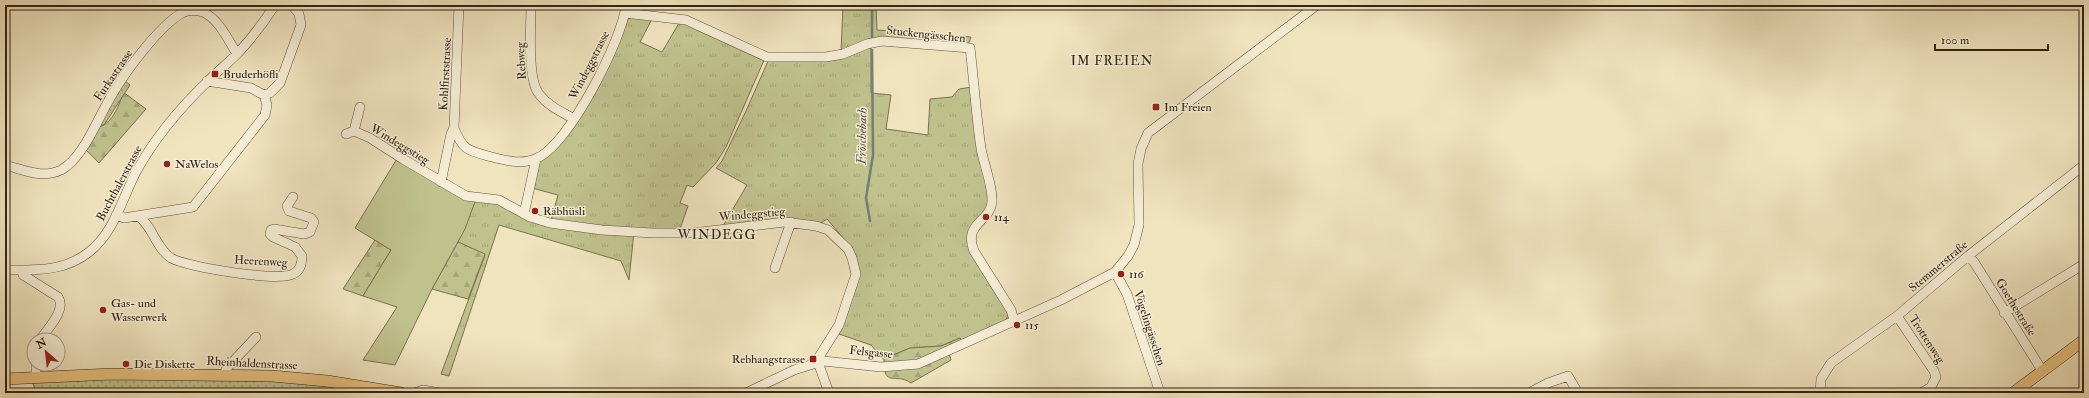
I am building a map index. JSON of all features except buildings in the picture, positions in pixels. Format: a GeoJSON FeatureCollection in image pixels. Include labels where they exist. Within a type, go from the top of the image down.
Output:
{"type":"FeatureCollection","features":[{"type":"Feature","properties":{"kind":"main road"},"geometry":{"type":"LineString","coordinates":[[2012,393],[2043,372],[2084,340]]}},
{"type":"Feature","properties":{"kind":"main road","name":"Rheinhaldenstrasse"},"geometry":{"type":"LineString","coordinates":[[5,379],[119,374],[272,376],[327,381],[401,393]]}},
{"type":"Feature","properties":{"kind":"street","name":"Buchthalerstrasse"},"geometry":{"type":"LineString","coordinates":[[5,270],[52,268],[78,260],[100,242],[116,215],[136,172],[153,145],[182,107],[207,81],[237,54],[275,5]]}},
{"type":"Feature","properties":{"kind":"street"},"geometry":{"type":"LineString","coordinates":[[264,95],[270,93],[280,83],[301,25],[299,14],[292,5]]}},
{"type":"Feature","properties":{"kind":"street","name":"Kohlfirststrasse"},"geometry":{"type":"LineString","coordinates":[[459,5],[454,128],[460,142],[471,152],[514,162],[536,159]]}},
{"type":"Feature","properties":{"kind":"street","name":"Rebweg"},"geometry":{"type":"LineString","coordinates":[[531,5],[532,79],[538,94],[550,106],[574,119]]}},
{"type":"Feature","properties":{"kind":"street"},"geometry":{"type":"LineString","coordinates":[[1115,272],[1128,256],[1134,245],[1139,225],[1138,164],[1141,149],[1148,133],[1317,5]]}},
{"type":"Feature","properties":{"kind":"street","name":"Windeggstrasse"},"geometry":{"type":"LineString","coordinates":[[536,159],[560,138],[595,87],[618,35],[626,9]]}},
{"type":"Feature","properties":{"kind":"street","name":"Stuckengässchen"},"geometry":{"type":"LineString","coordinates":[[626,9],[686,20],[767,57],[826,57],[843,54],[867,44],[882,41],[970,48],[982,149],[992,195],[992,204],[973,230],[970,241],[974,251],[1011,310],[1014,320]]}},
{"type":"Feature","properties":{"kind":"street","name":"Furkastrasse"},"geometry":{"type":"LineString","coordinates":[[5,165],[39,175],[59,171],[69,165],[85,143],[115,90],[142,52],[182,13],[192,10],[202,12],[211,18],[223,31],[237,54]]}},
{"type":"Feature","properties":{"kind":"street"},"geometry":{"type":"LineString","coordinates":[[116,215],[124,218],[193,207],[265,115],[267,105],[264,95],[251,88],[207,81]]}},
{"type":"Feature","properties":{"kind":"street","name":"Windeggstieg"},"geometry":{"type":"LineString","coordinates":[[360,107],[350,133],[370,138],[466,196],[499,200],[524,214],[566,226],[654,234],[693,233],[728,227],[791,222],[816,226],[828,230],[848,249],[856,274],[839,325],[819,357],[818,362]]}},
{"type":"Feature","properties":{"kind":"street","name":"Windeggstieg"},"geometry":{"type":"LineString","coordinates":[[441,182],[451,134],[454,128]]}},
{"type":"Feature","properties":{"kind":"street"},"geometry":{"type":"LineString","coordinates":[[524,214],[536,159]]}},
{"type":"Feature","properties":{"kind":"street","name":"Stemmerstraße"},"geometry":{"type":"LineString","coordinates":[[1820,393],[1821,379],[1831,363],[1897,316],[1968,256],[2084,166]]}},
{"type":"Feature","properties":{"kind":"street","name":"Heerenweg"},"geometry":{"type":"LineString","coordinates":[[138,216],[144,220],[161,250],[172,258],[190,266],[239,273],[286,276],[294,274],[299,269],[302,256],[296,247],[273,237],[270,234],[271,230],[274,229],[304,234],[310,232],[314,222],[311,218],[289,211],[287,206],[293,197]]}},
{"type":"Feature","properties":{"kind":"street"},"geometry":{"type":"LineString","coordinates":[[775,268],[791,222]]}},
{"type":"Feature","properties":{"kind":"street","name":"Goethestraße"},"geometry":{"type":"LineString","coordinates":[[1968,256],[1974,262],[2004,313],[2043,372]]}},
{"type":"Feature","properties":{"kind":"street"},"geometry":{"type":"LineString","coordinates":[[2004,313],[2084,264]]}},
{"type":"Feature","properties":{"kind":"street"},"geometry":{"type":"LineString","coordinates":[[22,270],[24,275],[58,297],[61,301],[60,309],[45,332]]}},
{"type":"Feature","properties":{"kind":"street","name":"Felsgasse"},"geometry":{"type":"LineString","coordinates":[[746,393],[794,370],[829,360],[881,367],[918,364],[1061,300],[1115,272]]}},
{"type":"Feature","properties":{"kind":"street","name":"Vögelingässchen"},"geometry":{"type":"LineString","coordinates":[[1115,272],[1127,294],[1160,393]]}},
{"type":"Feature","properties":{"kind":"street","name":"Trottenweg"},"geometry":{"type":"LineString","coordinates":[[1897,316],[1934,371],[1936,377],[1931,386],[1921,393]]}},
{"type":"Feature","properties":{"kind":"street"},"geometry":{"type":"LineString","coordinates":[[225,375],[226,369],[256,338]]}},
{"type":"Feature","properties":{"kind":"street"},"geometry":{"type":"LineString","coordinates":[[818,362],[829,393]]}},
{"type":"Feature","properties":{"kind":"street"},"geometry":{"type":"LineString","coordinates":[[36,372],[36,377]]}},
{"type":"Feature","properties":{"kind":"street"},"geometry":{"type":"LineString","coordinates":[[1529,393],[1548,383],[1568,376],[1578,393]]}},
{"type":"Feature","properties":{"kind":"street"},"geometry":{"type":"LineString","coordinates":[[414,393],[423,390],[440,393]]}},
{"type":"Feature","properties":{"kind":"green space"},"geometry":{"type":"Polygon","coordinates":[[[843,5],[876,5],[877,30],[971,37],[968,45],[876,38],[841,52],[843,5]]]}},
{"type":"Feature","properties":{"kind":"green space"},"geometry":{"type":"Polygon","coordinates":[[[629,17],[652,19],[640,42],[662,52],[679,23],[687,24],[765,58],[726,147],[716,163],[693,187],[687,185],[680,203],[688,206],[679,232],[634,232],[629,280],[621,261],[499,225],[449,376],[441,374],[485,255],[458,242],[476,199],[493,201],[550,224],[558,195],[532,188],[538,161],[577,121],[599,86],[629,17]]]}},
{"type":"Feature","properties":{"kind":"green space"},"geometry":{"type":"Polygon","coordinates":[[[871,46],[871,93],[891,95],[886,129],[928,135],[930,99],[952,97],[959,89],[972,87],[989,201],[987,209],[967,241],[1006,307],[1008,316],[1004,323],[963,342],[960,338],[941,346],[910,348],[883,359],[871,345],[839,334],[858,270],[850,246],[827,219],[818,225],[723,226],[747,185],[716,168],[722,161],[769,59],[823,59],[871,46]]]}},
{"type":"Feature","properties":{"kind":"green space"},"geometry":{"type":"Polygon","coordinates":[[[124,80],[130,85],[104,125],[98,125],[124,80]]]}},
{"type":"Feature","properties":{"kind":"green space"},"geometry":{"type":"Polygon","coordinates":[[[123,92],[146,109],[99,163],[86,150],[99,127],[104,125],[112,118],[123,92]]]}},
{"type":"Feature","properties":{"kind":"green space"},"geometry":{"type":"Polygon","coordinates":[[[398,157],[476,199],[465,229],[432,289],[395,365],[363,360],[397,307],[363,296],[391,250],[355,228],[398,157]]]}},
{"type":"Feature","properties":{"kind":"green space"},"geometry":{"type":"Polygon","coordinates":[[[375,240],[391,250],[363,296],[343,289],[375,240]]]}},
{"type":"Feature","properties":{"kind":"green space"},"geometry":{"type":"Polygon","coordinates":[[[458,242],[485,254],[468,299],[432,289],[458,242]]]}},
{"type":"Feature","properties":{"kind":"green space"},"geometry":{"type":"Polygon","coordinates":[[[960,338],[963,342],[948,349],[951,360],[911,383],[905,380],[888,377],[886,374],[884,359],[910,348],[941,346],[960,338]]]}},
{"type":"Feature","properties":{"kind":"green space"},"geometry":{"type":"Polygon","coordinates":[[[201,374],[327,381],[374,393],[36,392],[32,381],[201,374]]]}},
{"type":"Feature","properties":{"kind":"waterway","name":"Fröschebach"},"geometry":{"type":"LineString","coordinates":[[872,5],[872,37]]}},
{"type":"Feature","properties":{"kind":"waterway","name":"Fröschebach"},"geometry":{"type":"LineString","coordinates":[[870,221],[866,198],[873,155],[872,50]]}},
{"type":"Feature","properties":{"kind":"place","name":"Bruderhöfli"},"geometry":{"type":"Point","coordinates":[215,74]}},
{"type":"Feature","properties":{"kind":"place","name":"Im Freien"},"geometry":{"type":"Point","coordinates":[1156,107]}},
{"type":"Feature","properties":{"kind":"place","name":"NaWelos"},"geometry":{"type":"Point","coordinates":[167,164]}},
{"type":"Feature","properties":{"kind":"place","name":"Räbhüsli"},"geometry":{"type":"Point","coordinates":[535,211]}},
{"type":"Feature","properties":{"kind":"place","name":"114"},"geometry":{"type":"Point","coordinates":[986,217]}},
{"type":"Feature","properties":{"kind":"place","name":"116"},"geometry":{"type":"Point","coordinates":[1121,274]}},
{"type":"Feature","properties":{"kind":"place","name":"Gas- und Wasserwerk"},"geometry":{"type":"Point","coordinates":[103,310]}},
{"type":"Feature","properties":{"kind":"place","name":"115"},"geometry":{"type":"Point","coordinates":[1017,325]}},
{"type":"Feature","properties":{"kind":"place","name":"Rebhangstrasse"},"geometry":{"type":"Point","coordinates":[813,359]}},
{"type":"Feature","properties":{"kind":"place","name":"Die Diskette"},"geometry":{"type":"Point","coordinates":[126,364]}},
{"type":"Feature","properties":{"kind":"district","name":"IM FREIEN"},"geometry":{"type":"Point","coordinates":[1112,60]}},
{"type":"Feature","properties":{"kind":"district","name":"WINDEGG"},"geometry":{"type":"Point","coordinates":[717,234]}}]}
